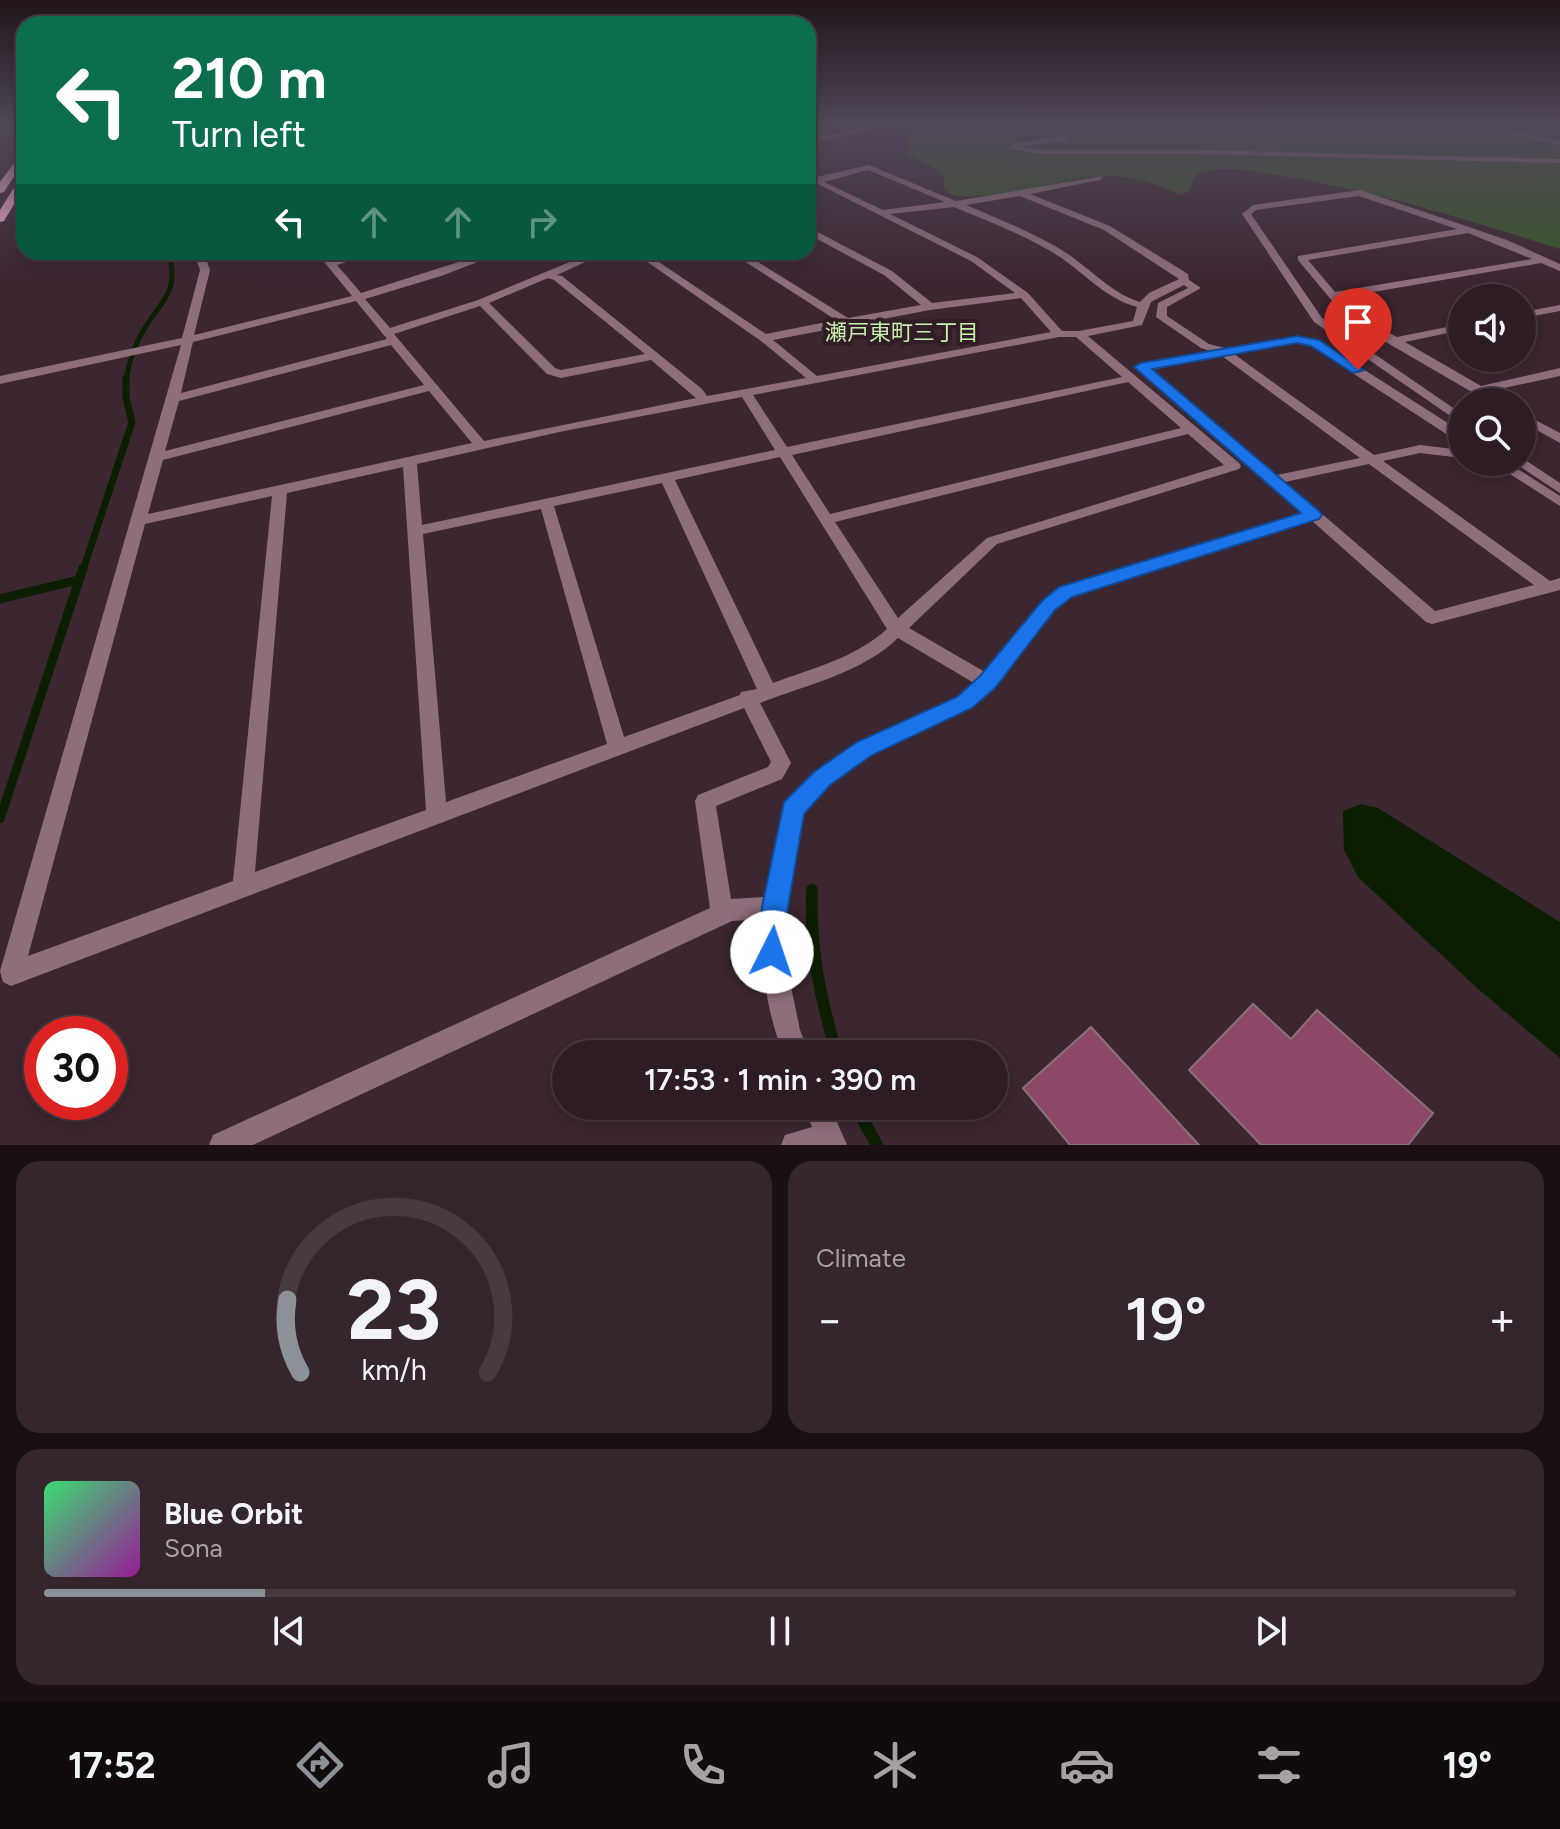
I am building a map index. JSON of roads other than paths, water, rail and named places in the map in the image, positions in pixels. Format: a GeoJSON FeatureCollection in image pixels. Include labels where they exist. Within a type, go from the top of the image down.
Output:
{"type":"FeatureCollection","features":[{"type":"Feature","properties":{"kind":"main road"},"geometry":{"type":"LineString","coordinates":[[0,219],[16,193]]}},
{"type":"Feature","properties":{"kind":"street"},"geometry":{"type":"LineString","coordinates":[[894,177],[1040,241],[1123,300],[1140,305]]}},
{"type":"Feature","properties":{"kind":"street"},"geometry":{"type":"LineString","coordinates":[[884,212],[1022,194],[1100,178]]}},
{"type":"Feature","properties":{"kind":"street"},"geometry":{"type":"LineString","coordinates":[[816,181],[974,259],[1024,295],[1059,334]]}},
{"type":"Feature","properties":{"kind":"street"},"geometry":{"type":"LineString","coordinates":[[1448,410],[1318,320],[1246,214],[1253,208],[1360,193],[1504,242],[1560,268]]}},
{"type":"Feature","properties":{"kind":"street"},"geometry":{"type":"LineString","coordinates":[[1022,194],[1107,228],[1184,276],[1184,281]]}},
{"type":"Feature","properties":{"kind":"street"},"geometry":{"type":"LineString","coordinates":[[1469,230],[1301,258],[1352,318],[1476,388]]}},
{"type":"Feature","properties":{"kind":"street"},"geometry":{"type":"LineString","coordinates":[[816,234],[888,273],[930,307]]}},
{"type":"Feature","properties":{"kind":"street"},"geometry":{"type":"LineString","coordinates":[[202,260],[205,270],[173,399],[11,974],[854,660],[878,647],[992,541],[1234,466],[1079,334]]}},
{"type":"Feature","properties":{"kind":"street"},"geometry":{"type":"LineString","coordinates":[[328,260],[480,445]]}},
{"type":"Feature","properties":{"kind":"street"},"geometry":{"type":"LineString","coordinates":[[331,264],[345,260]]}},
{"type":"Feature","properties":{"kind":"street"},"geometry":{"type":"LineString","coordinates":[[0,380],[187,342],[360,299],[475,260]]}},
{"type":"Feature","properties":{"kind":"street"},"geometry":{"type":"LineString","coordinates":[[173,399],[389,337],[583,260]]}},
{"type":"Feature","properties":{"kind":"street"},"geometry":{"type":"LineString","coordinates":[[650,260],[765,339],[810,374],[814,382]]}},
{"type":"Feature","properties":{"kind":"street"},"geometry":{"type":"LineString","coordinates":[[748,260],[847,322]]}},
{"type":"Feature","properties":{"kind":"street"},"geometry":{"type":"LineString","coordinates":[[1332,296],[1542,260]]}},
{"type":"Feature","properties":{"kind":"street"},"geometry":{"type":"LineString","coordinates":[[547,275],[558,278],[698,392],[704,402]]}},
{"type":"Feature","properties":{"kind":"street"},"geometry":{"type":"LineString","coordinates":[[138,521],[480,445],[1059,334],[1079,334],[1138,323],[1140,305],[1145,299],[1184,281]]}},
{"type":"Feature","properties":{"kind":"street"},"geometry":{"type":"LineString","coordinates":[[1184,281],[1196,288],[1162,305],[1161,317],[1205,346],[1224,352],[1553,585]]}},
{"type":"Feature","properties":{"kind":"street"},"geometry":{"type":"LineString","coordinates":[[765,339],[776,334],[930,307],[1024,295]]}},
{"type":"Feature","properties":{"kind":"street"},"geometry":{"type":"LineString","coordinates":[[482,302],[551,371],[561,374],[654,356]]}},
{"type":"Feature","properties":{"kind":"street"},"geometry":{"type":"LineString","coordinates":[[1536,312],[1560,308]]}},
{"type":"Feature","properties":{"kind":"street"},"geometry":{"type":"LineString","coordinates":[[1395,341],[1448,330]]}},
{"type":"Feature","properties":{"kind":"street"},"geometry":{"type":"LineString","coordinates":[[1448,429],[1315,343],[1297,339],[1141,367],[1432,618],[1553,585]]}},
{"type":"Feature","properties":{"kind":"street"},"geometry":{"type":"LineString","coordinates":[[1488,388],[1560,372]]}},
{"type":"Feature","properties":{"kind":"street"},"geometry":{"type":"LineString","coordinates":[[415,531],[1132,378]]}},
{"type":"Feature","properties":{"kind":"street"},"geometry":{"type":"LineString","coordinates":[[157,457],[431,387]]}},
{"type":"Feature","properties":{"kind":"street"},"geometry":{"type":"LineString","coordinates":[[746,394],[896,629],[987,682]]}},
{"type":"Feature","properties":{"kind":"street"},"geometry":{"type":"LineString","coordinates":[[1536,425],[1560,439]]}},
{"type":"Feature","properties":{"kind":"street"},"geometry":{"type":"LineString","coordinates":[[828,519],[1191,429]]}},
{"type":"Feature","properties":{"kind":"street"},"geometry":{"type":"LineString","coordinates":[[1274,480],[1420,449],[1448,452]]}},
{"type":"Feature","properties":{"kind":"street"},"geometry":{"type":"LineString","coordinates":[[410,461],[437,814]]}},
{"type":"Feature","properties":{"kind":"street"},"geometry":{"type":"LineString","coordinates":[[1536,473],[1560,489]]}},
{"type":"Feature","properties":{"kind":"street"},"geometry":{"type":"LineString","coordinates":[[666,476],[758,694],[781,763],[775,773],[705,801],[722,913]]}},
{"type":"Feature","properties":{"kind":"street"},"geometry":{"type":"LineString","coordinates":[[1520,476],[1560,502]]}},
{"type":"Feature","properties":{"kind":"street"},"geometry":{"type":"LineString","coordinates":[[243,888],[280,490]]}},
{"type":"Feature","properties":{"kind":"street"},"geometry":{"type":"LineString","coordinates":[[546,502],[617,746]]}},
{"type":"Feature","properties":{"kind":"street"},"geometry":{"type":"LineString","coordinates":[[791,1040],[772,952],[775,907],[793,809],[822,779],[864,749],[965,703],[987,682],[1048,606],[1066,592],[1313,515]]}},
{"type":"Feature","properties":{"kind":"street"},"geometry":{"type":"LineString","coordinates":[[223,1145],[722,913],[775,907]]}},
{"type":"Feature","properties":{"kind":"street"},"geometry":{"type":"LineString","coordinates":[[795,1145],[831,1141],[822,1120]]}},
{"type":"Feature","properties":{"kind":"waterway"},"geometry":{"type":"LineString","coordinates":[[126,380],[139,339],[171,285],[170,260]]}},
{"type":"Feature","properties":{"kind":"waterway"},"geometry":{"type":"LineString","coordinates":[[83,570],[132,422],[126,398],[126,380]]}},
{"type":"Feature","properties":{"kind":"waterway"},"geometry":{"type":"LineString","coordinates":[[0,819],[83,568]]}},
{"type":"Feature","properties":{"kind":"waterway"},"geometry":{"type":"LineString","coordinates":[[0,599],[78,580]]}},
{"type":"Feature","properties":{"kind":"waterway"},"geometry":{"type":"LineString","coordinates":[[812,890],[817,973],[833,1040]]}},
{"type":"Feature","properties":{"kind":"waterway"},"geometry":{"type":"LineString","coordinates":[[863,1120],[877,1145]]}},
{"type":"Feature","properties":{"kind":"district","name":"瀬戸東町三丁目"},"geometry":{"type":"Point","coordinates":[902,332]}}]}
